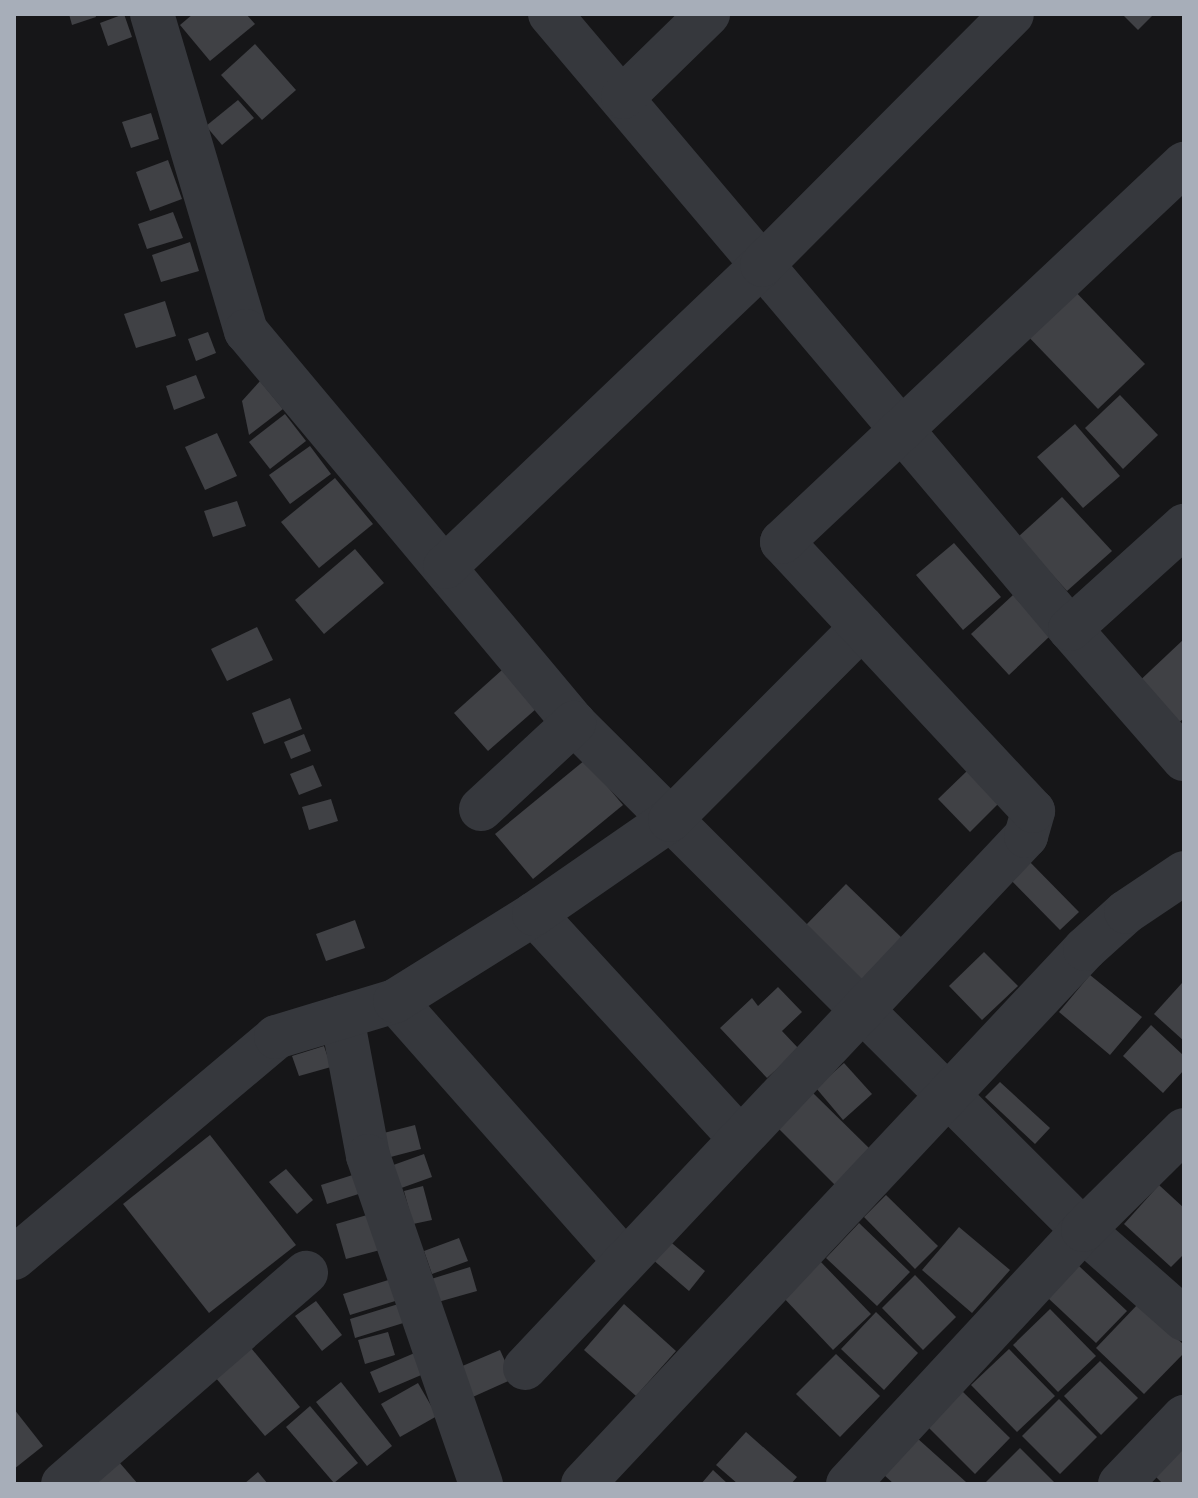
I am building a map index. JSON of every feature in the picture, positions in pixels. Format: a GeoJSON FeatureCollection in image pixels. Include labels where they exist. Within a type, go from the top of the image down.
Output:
{"type":"FeatureCollection","features":[{"type":"Feature","properties":{"kind":"street"},"geometry":{"type":"LineString","coordinates":[[152,14],[246,331],[574,723],[1083,1230],[1184,1319]]}},
{"type":"Feature","properties":{"kind":"street"},"geometry":{"type":"LineString","coordinates":[[550,14],[901,431],[1184,759]]}},
{"type":"Feature","properties":{"kind":"street"},"geometry":{"type":"LineString","coordinates":[[623,97],[708,14]]}},
{"type":"Feature","properties":{"kind":"street"},"geometry":{"type":"LineString","coordinates":[[445,567],[762,265],[1012,14]]}},
{"type":"Feature","properties":{"kind":"street"},"geometry":{"type":"LineString","coordinates":[[525,1368],[1026,836],[1033,811],[782,542],[1184,164]]}},
{"type":"Feature","properties":{"kind":"street"},"geometry":{"type":"LineString","coordinates":[[1070,629],[1184,526]]}},
{"type":"Feature","properties":{"kind":"street"},"geometry":{"type":"LineString","coordinates":[[14,1258],[276,1037],[395,1001],[534,914],[670,820],[862,627]]}},
{"type":"Feature","properties":{"kind":"street"},"geometry":{"type":"LineString","coordinates":[[481,809],[574,723]]}},
{"type":"Feature","properties":{"kind":"street"},"geometry":{"type":"LineString","coordinates":[[583,1484],[1085,949],[1126,912],[1184,873]]}},
{"type":"Feature","properties":{"kind":"street"},"geometry":{"type":"LineString","coordinates":[[534,914],[740,1138]]}},
{"type":"Feature","properties":{"kind":"street"},"geometry":{"type":"LineString","coordinates":[[395,1001],[625,1261]]}},
{"type":"Feature","properties":{"kind":"street"},"geometry":{"type":"LineString","coordinates":[[342,1017],[368,1156],[481,1484]]}},
{"type":"Feature","properties":{"kind":"street"},"geometry":{"type":"LineString","coordinates":[[854,1482],[1083,1230],[1184,1130]]}},
{"type":"Feature","properties":{"kind":"street"},"geometry":{"type":"LineString","coordinates":[[63,1484],[306,1273]]}},
{"type":"Feature","properties":{"kind":"street"},"geometry":{"type":"LineString","coordinates":[[1120,1484],[1184,1417]]}},
{"type":"Feature","properties":{"kind":"building"},"geometry":{"type":"Polygon","coordinates":[[[69,14],[95,14],[96,17],[72,25],[69,14]]]}},
{"type":"Feature","properties":{"kind":"building"},"geometry":{"type":"Polygon","coordinates":[[[124,14],[132,37],[108,46],[100,23],[124,14]]]}},
{"type":"Feature","properties":{"kind":"building"},"geometry":{"type":"Polygon","coordinates":[[[193,14],[246,14],[255,24],[210,61],[180,25],[193,14]]]}},
{"type":"Feature","properties":{"kind":"building"},"geometry":{"type":"Polygon","coordinates":[[[1122,14],[1154,14],[1138,30],[1122,14]]]}},
{"type":"Feature","properties":{"kind":"building"},"geometry":{"type":"Polygon","coordinates":[[[255,44],[296,90],[262,120],[221,75],[255,44]]]}},
{"type":"Feature","properties":{"kind":"building"},"geometry":{"type":"Polygon","coordinates":[[[238,100],[254,118],[222,145],[206,126],[238,100]]]}},
{"type":"Feature","properties":{"kind":"building"},"geometry":{"type":"Polygon","coordinates":[[[151,113],[159,139],[131,148],[122,122],[151,113]]]}},
{"type":"Feature","properties":{"kind":"building"},"geometry":{"type":"Polygon","coordinates":[[[168,160],[182,199],[150,211],[136,172],[168,160]]]}},
{"type":"Feature","properties":{"kind":"building"},"geometry":{"type":"Polygon","coordinates":[[[173,212],[183,238],[147,249],[138,224],[173,212]]]}},
{"type":"Feature","properties":{"kind":"building"},"geometry":{"type":"Polygon","coordinates":[[[190,242],[199,271],[161,282],[152,255],[190,242]]]}},
{"type":"Feature","properties":{"kind":"building"},"geometry":{"type":"Polygon","coordinates":[[[1070,286],[1145,364],[1098,409],[1023,331],[1070,286]]]}},
{"type":"Feature","properties":{"kind":"building"},"geometry":{"type":"Polygon","coordinates":[[[165,301],[176,336],[136,348],[124,314],[165,301]]]}},
{"type":"Feature","properties":{"kind":"building"},"geometry":{"type":"Polygon","coordinates":[[[208,332],[216,353],[196,361],[188,339],[208,332]]]}},
{"type":"Feature","properties":{"kind":"building"},"geometry":{"type":"Polygon","coordinates":[[[196,375],[205,398],[174,410],[166,386],[196,375]]]}},
{"type":"Feature","properties":{"kind":"building"},"geometry":{"type":"Polygon","coordinates":[[[260,381],[283,409],[249,435],[242,401],[260,381]]]}},
{"type":"Feature","properties":{"kind":"building"},"geometry":{"type":"Polygon","coordinates":[[[1120,395],[1158,435],[1123,469],[1085,428],[1120,395]]]}},
{"type":"Feature","properties":{"kind":"building"},"geometry":{"type":"Polygon","coordinates":[[[285,414],[306,441],[270,469],[249,442],[285,414]]]}},
{"type":"Feature","properties":{"kind":"building"},"geometry":{"type":"Polygon","coordinates":[[[1075,424],[1120,476],[1083,508],[1037,457],[1075,424]]]}},
{"type":"Feature","properties":{"kind":"building"},"geometry":{"type":"Polygon","coordinates":[[[217,433],[237,476],[205,490],[185,447],[217,433]]]}},
{"type":"Feature","properties":{"kind":"building"},"geometry":{"type":"Polygon","coordinates":[[[310,446],[331,474],[290,504],[269,475],[310,446]]]}},
{"type":"Feature","properties":{"kind":"building"},"geometry":{"type":"Polygon","coordinates":[[[335,478],[373,524],[319,568],[281,522],[335,478]]]}},
{"type":"Feature","properties":{"kind":"building"},"geometry":{"type":"Polygon","coordinates":[[[1062,497],[1112,551],[1067,591],[1018,537],[1062,497]]]}},
{"type":"Feature","properties":{"kind":"building"},"geometry":{"type":"Polygon","coordinates":[[[237,501],[246,526],[213,537],[204,511],[237,501]]]}},
{"type":"Feature","properties":{"kind":"building"},"geometry":{"type":"Polygon","coordinates":[[[954,543],[1001,597],[963,630],[916,575],[954,543]]]}},
{"type":"Feature","properties":{"kind":"building"},"geometry":{"type":"Polygon","coordinates":[[[355,549],[384,583],[324,634],[295,600],[355,549]]]}},
{"type":"Feature","properties":{"kind":"building"},"geometry":{"type":"Polygon","coordinates":[[[1013,595],[1050,636],[1009,675],[971,634],[1013,595]]]}},
{"type":"Feature","properties":{"kind":"building"},"geometry":{"type":"Polygon","coordinates":[[[257,627],[273,660],[227,681],[211,649],[257,627]]]}},
{"type":"Feature","properties":{"kind":"building"},"geometry":{"type":"Polygon","coordinates":[[[1184,639],[1184,718],[1173,728],[1133,687],[1184,639]]]}},
{"type":"Feature","properties":{"kind":"building"},"geometry":{"type":"Polygon","coordinates":[[[502,670],[536,709],[488,751],[454,713],[502,670]]]}},
{"type":"Feature","properties":{"kind":"building"},"geometry":{"type":"Polygon","coordinates":[[[290,698],[302,729],[264,744],[252,713],[290,698]]]}},
{"type":"Feature","properties":{"kind":"building"},"geometry":{"type":"Polygon","coordinates":[[[304,734],[311,751],[291,759],[284,742],[304,734]]]}},
{"type":"Feature","properties":{"kind":"building"},"geometry":{"type":"Polygon","coordinates":[[[585,760],[623,805],[533,879],[495,834],[585,760]]]}},
{"type":"Feature","properties":{"kind":"building"},"geometry":{"type":"Polygon","coordinates":[[[313,765],[322,786],[299,795],[290,774],[313,765]]]}},
{"type":"Feature","properties":{"kind":"building"},"geometry":{"type":"Polygon","coordinates":[[[968,770],[999,803],[970,832],[938,799],[968,770]]]}},
{"type":"Feature","properties":{"kind":"building"},"geometry":{"type":"Polygon","coordinates":[[[331,799],[338,821],[309,830],[302,807],[331,799]]]}},
{"type":"Feature","properties":{"kind":"building"},"geometry":{"type":"Polygon","coordinates":[[[1025,857],[1079,912],[1060,930],[1006,875],[1025,857]]]}},
{"type":"Feature","properties":{"kind":"building"},"geometry":{"type":"Polygon","coordinates":[[[846,884],[902,938],[860,981],[804,927],[846,884]]]}},
{"type":"Feature","properties":{"kind":"building"},"geometry":{"type":"Polygon","coordinates":[[[355,920],[365,948],[326,961],[316,934],[355,920]]]}},
{"type":"Feature","properties":{"kind":"building"},"geometry":{"type":"Polygon","coordinates":[[[984,952],[1018,986],[982,1020],[949,986],[984,952]]]}},
{"type":"Feature","properties":{"kind":"building"},"geometry":{"type":"Polygon","coordinates":[[[1090,975],[1142,1017],[1110,1055],[1059,1012],[1090,975]]]}},
{"type":"Feature","properties":{"kind":"building"},"geometry":{"type":"Polygon","coordinates":[[[1182,983],[1184,985],[1184,1041],[1154,1014],[1182,983]]]}},
{"type":"Feature","properties":{"kind":"building"},"geometry":{"type":"Polygon","coordinates":[[[778,987],[802,1012],[782,1031],[799,1049],[767,1078],[720,1028],[752,998],[758,1006],[778,987]]]}},
{"type":"Feature","properties":{"kind":"building"},"geometry":{"type":"Polygon","coordinates":[[[1151,1025],[1184,1056],[1184,1070],[1163,1093],[1123,1056],[1151,1025]]]}},
{"type":"Feature","properties":{"kind":"building"},"geometry":{"type":"Polygon","coordinates":[[[324,1046],[331,1067],[299,1076],[292,1056],[324,1046]]]}},
{"type":"Feature","properties":{"kind":"building"},"geometry":{"type":"Polygon","coordinates":[[[844,1063],[872,1094],[843,1120],[816,1088],[844,1063]]]}},
{"type":"Feature","properties":{"kind":"building"},"geometry":{"type":"Polygon","coordinates":[[[1000,1082],[1050,1128],[1035,1144],[985,1097],[1000,1082]]]}},
{"type":"Feature","properties":{"kind":"building"},"geometry":{"type":"Polygon","coordinates":[[[813,1093],[872,1151],[836,1186],[778,1128],[813,1093]]]}},
{"type":"Feature","properties":{"kind":"building"},"geometry":{"type":"Polygon","coordinates":[[[415,1125],[421,1149],[383,1159],[376,1135],[415,1125]]]}},
{"type":"Feature","properties":{"kind":"building"},"geometry":{"type":"Polygon","coordinates":[[[210,1135],[296,1245],[209,1313],[123,1204],[210,1135]]]}},
{"type":"Feature","properties":{"kind":"building"},"geometry":{"type":"Polygon","coordinates":[[[424,1154],[432,1177],[393,1191],[385,1168],[424,1154]]]}},
{"type":"Feature","properties":{"kind":"building"},"geometry":{"type":"Polygon","coordinates":[[[286,1169],[313,1200],[297,1214],[269,1182],[286,1169]]]}},
{"type":"Feature","properties":{"kind":"building"},"geometry":{"type":"Polygon","coordinates":[[[359,1173],[365,1192],[327,1204],[321,1185],[359,1173]]]}},
{"type":"Feature","properties":{"kind":"building"},"geometry":{"type":"Polygon","coordinates":[[[1159,1185],[1184,1208],[1184,1254],[1171,1267],[1124,1224],[1159,1185]]]}},
{"type":"Feature","properties":{"kind":"building"},"geometry":{"type":"Polygon","coordinates":[[[423,1186],[432,1220],[413,1224],[404,1191],[423,1186]]]}},
{"type":"Feature","properties":{"kind":"building"},"geometry":{"type":"Polygon","coordinates":[[[886,1195],[938,1246],[915,1269],[864,1217],[886,1195]]]}},
{"type":"Feature","properties":{"kind":"building"},"geometry":{"type":"Polygon","coordinates":[[[374,1213],[384,1249],[346,1259],[336,1224],[374,1213]]]}},
{"type":"Feature","properties":{"kind":"building"},"geometry":{"type":"Polygon","coordinates":[[[859,1223],[910,1272],[877,1306],[826,1258],[859,1223]]]}},
{"type":"Feature","properties":{"kind":"building"},"geometry":{"type":"Polygon","coordinates":[[[959,1227],[1010,1270],[972,1313],[922,1270],[959,1227]]]}},
{"type":"Feature","properties":{"kind":"building"},"geometry":{"type":"Polygon","coordinates":[[[459,1238],[468,1261],[432,1274],[424,1251],[459,1238]]]}},
{"type":"Feature","properties":{"kind":"building"},"geometry":{"type":"Polygon","coordinates":[[[667,1239],[705,1271],[689,1291],[651,1258],[667,1239]]]}},
{"type":"Feature","properties":{"kind":"building"},"geometry":{"type":"Polygon","coordinates":[[[819,1260],[871,1314],[833,1350],[781,1295],[819,1260]]]}},
{"type":"Feature","properties":{"kind":"building"},"geometry":{"type":"Polygon","coordinates":[[[1079,1266],[1127,1311],[1096,1343],[1048,1298],[1079,1266]]]}},
{"type":"Feature","properties":{"kind":"building"},"geometry":{"type":"Polygon","coordinates":[[[470,1267],[477,1291],[438,1302],[431,1279],[470,1267]]]}},
{"type":"Feature","properties":{"kind":"building"},"geometry":{"type":"Polygon","coordinates":[[[915,1275],[956,1317],[923,1350],[882,1308],[915,1275]]]}},
{"type":"Feature","properties":{"kind":"building"},"geometry":{"type":"Polygon","coordinates":[[[398,1277],[405,1298],[350,1315],[343,1294],[398,1277]]]}},
{"type":"Feature","properties":{"kind":"building"},"geometry":{"type":"Polygon","coordinates":[[[316,1301],[342,1335],[322,1351],[295,1316],[316,1301]]]}},
{"type":"Feature","properties":{"kind":"building"},"geometry":{"type":"Polygon","coordinates":[[[408,1301],[413,1320],[355,1338],[350,1319],[408,1301]]]}},
{"type":"Feature","properties":{"kind":"building"},"geometry":{"type":"Polygon","coordinates":[[[1139,1303],[1184,1345],[1184,1353],[1144,1394],[1096,1348],[1139,1303]]]}},
{"type":"Feature","properties":{"kind":"building"},"geometry":{"type":"Polygon","coordinates":[[[624,1304],[676,1351],[636,1396],[584,1350],[624,1304]]]}},
{"type":"Feature","properties":{"kind":"building"},"geometry":{"type":"Polygon","coordinates":[[[1050,1309],[1096,1356],[1058,1392],[1013,1345],[1050,1309]]]}},
{"type":"Feature","properties":{"kind":"building"},"geometry":{"type":"Polygon","coordinates":[[[876,1312],[918,1353],[884,1390],[841,1349],[876,1312]]]}},
{"type":"Feature","properties":{"kind":"building"},"geometry":{"type":"Polygon","coordinates":[[[388,1332],[395,1355],[365,1364],[358,1340],[388,1332]]]}},
{"type":"Feature","properties":{"kind":"building"},"geometry":{"type":"Polygon","coordinates":[[[251,1348],[300,1407],[265,1436],[215,1377],[251,1348]]]}},
{"type":"Feature","properties":{"kind":"building"},"geometry":{"type":"Polygon","coordinates":[[[424,1349],[433,1370],[379,1393],[370,1372],[424,1349]]]}},
{"type":"Feature","properties":{"kind":"building"},"geometry":{"type":"Polygon","coordinates":[[[1009,1349],[1055,1396],[1017,1432],[971,1385],[1009,1349]]]}},
{"type":"Feature","properties":{"kind":"building"},"geometry":{"type":"Polygon","coordinates":[[[500,1350],[513,1379],[466,1400],[453,1370],[500,1350]]]}},
{"type":"Feature","properties":{"kind":"building"},"geometry":{"type":"Polygon","coordinates":[[[836,1354],[880,1396],[840,1437],[796,1394],[836,1354]]]}},
{"type":"Feature","properties":{"kind":"building"},"geometry":{"type":"Polygon","coordinates":[[[1100,1361],[1138,1398],[1101,1435],[1064,1396],[1100,1361]]]}},
{"type":"Feature","properties":{"kind":"building"},"geometry":{"type":"Polygon","coordinates":[[[341,1382],[392,1446],[367,1466],[316,1402],[341,1382]]]}},
{"type":"Feature","properties":{"kind":"building"},"geometry":{"type":"Polygon","coordinates":[[[418,1383],[437,1416],[400,1437],[381,1404],[418,1383]]]}},
{"type":"Feature","properties":{"kind":"building"},"geometry":{"type":"Polygon","coordinates":[[[961,1390],[1010,1438],[975,1474],[926,1425],[961,1390]]]}},
{"type":"Feature","properties":{"kind":"building"},"geometry":{"type":"Polygon","coordinates":[[[1059,1399],[1097,1437],[1060,1474],[1022,1436],[1059,1399]]]}},
{"type":"Feature","properties":{"kind":"building"},"geometry":{"type":"Polygon","coordinates":[[[310,1406],[358,1463],[334,1483],[286,1427],[310,1406]]]}},
{"type":"Feature","properties":{"kind":"building"},"geometry":{"type":"Polygon","coordinates":[[[14,1409],[43,1446],[14,1469],[14,1409]]]}},
{"type":"Feature","properties":{"kind":"building"},"geometry":{"type":"Polygon","coordinates":[[[746,1432],[797,1477],[791,1484],[738,1484],[716,1465],[746,1432]]]}},
{"type":"Feature","properties":{"kind":"building"},"geometry":{"type":"Polygon","coordinates":[[[917,1438],[966,1482],[894,1484],[884,1475],[917,1438]]]}},
{"type":"Feature","properties":{"kind":"building"},"geometry":{"type":"Polygon","coordinates":[[[1184,1439],[1184,1484],[1163,1484],[1151,1472],[1184,1439]]]}},
{"type":"Feature","properties":{"kind":"building"},"geometry":{"type":"Polygon","coordinates":[[[1020,1448],[1056,1484],[984,1484],[1020,1448]]]}},
{"type":"Feature","properties":{"kind":"building"},"geometry":{"type":"Polygon","coordinates":[[[119,1462],[138,1484],[93,1484],[119,1462]]]}},
{"type":"Feature","properties":{"kind":"building"},"geometry":{"type":"Polygon","coordinates":[[[713,1470],[728,1484],[701,1484],[713,1470]]]}},
{"type":"Feature","properties":{"kind":"building"},"geometry":{"type":"Polygon","coordinates":[[[258,1472],[268,1484],[244,1484],[258,1472]]]}}]}
